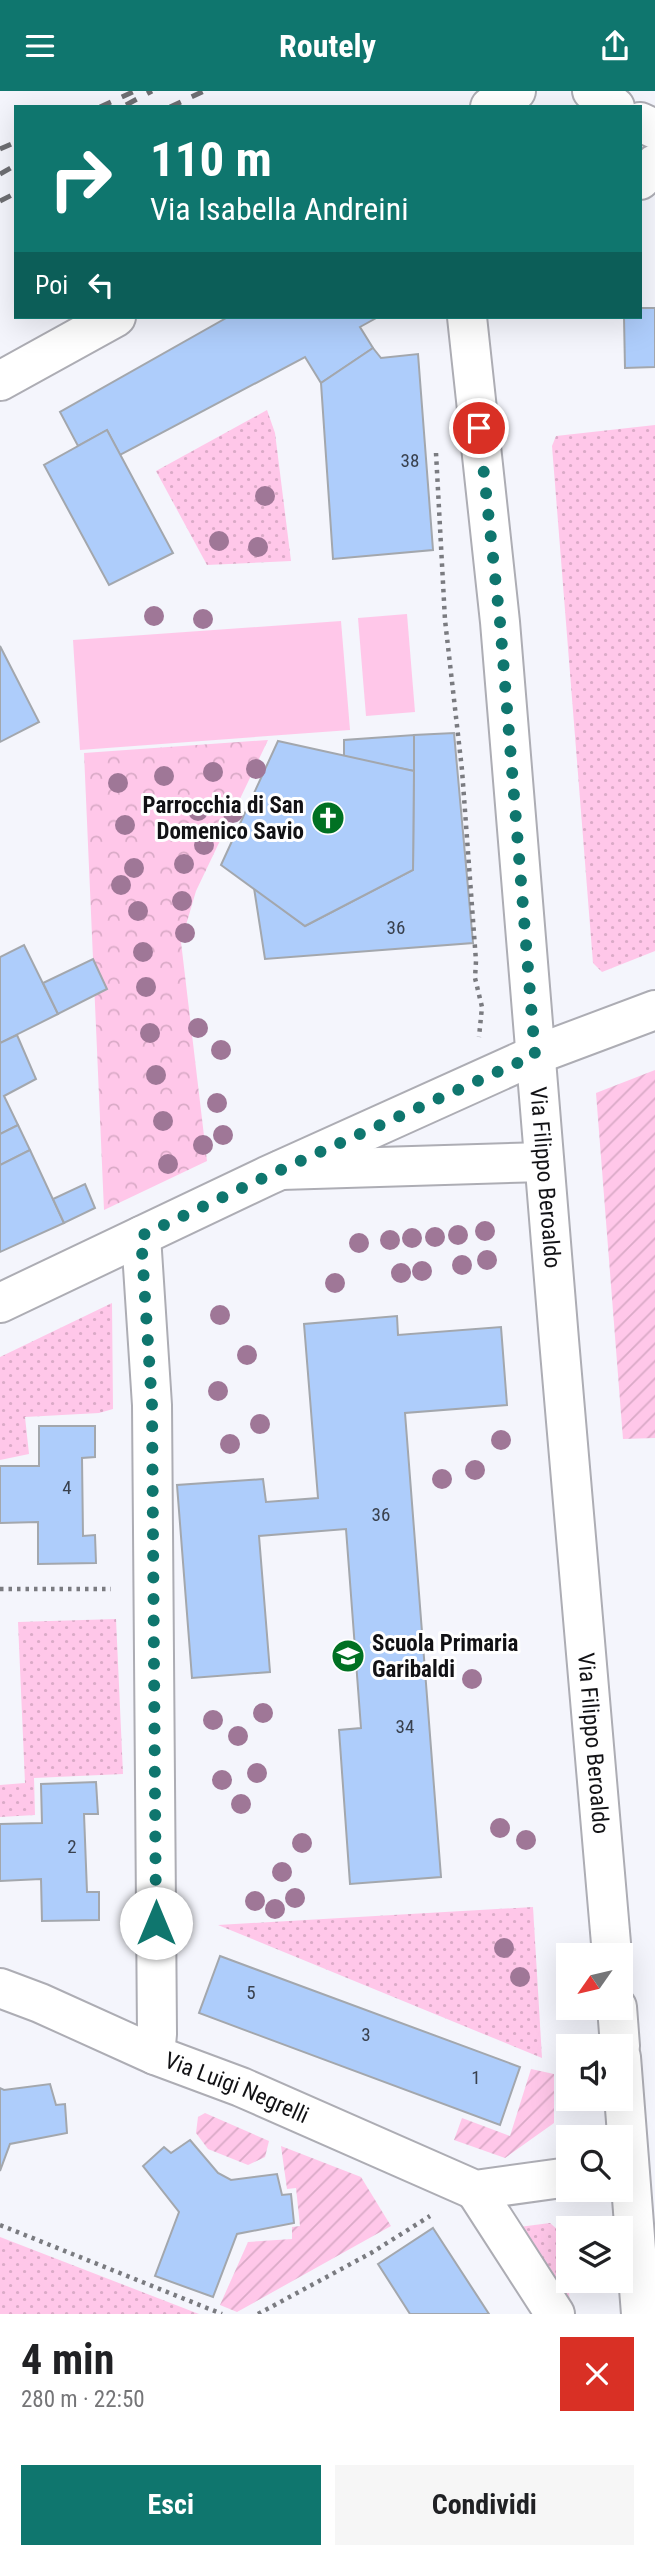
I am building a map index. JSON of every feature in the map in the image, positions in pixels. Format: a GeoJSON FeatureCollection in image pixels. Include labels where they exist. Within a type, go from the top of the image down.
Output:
{"type":"FeatureCollection","features":[{"type":"Feature","properties":{"kind":"street"},"geometry":{"type":"LineString","coordinates":[[494,105],[516,91]]}},
{"type":"Feature","properties":{"kind":"street"},"geometry":{"type":"LineString","coordinates":[[592,91],[612,105]]}},
{"type":"Feature","properties":{"kind":"street"},"geometry":{"type":"LineString","coordinates":[[642,178],[655,164]]}},
{"type":"Feature","properties":{"kind":"street"},"geometry":{"type":"LineString","coordinates":[[0,381],[112,319]]}},
{"type":"Feature","properties":{"kind":"street","name":"Via Filippo Beroaldo"},"geometry":{"type":"LineString","coordinates":[[467,319],[500,622],[611,1943]]}},
{"type":"Feature","properties":{"kind":"street"},"geometry":{"type":"LineString","coordinates":[[0,1303],[281,1170],[535,1055],[655,1010]]}},
{"type":"Feature","properties":{"kind":"street"},"geometry":{"type":"LineString","coordinates":[[281,1170],[544,1162]]}},
{"type":"Feature","properties":{"kind":"street"},"geometry":{"type":"LineString","coordinates":[[141,1236],[152,1405],[157,2020],[155,2055]]}},
{"type":"Feature","properties":{"kind":"street","name":"Via Luigi Negrelli"},"geometry":{"type":"LineString","coordinates":[[0,1988],[40,2003],[155,2055],[241,2087],[475,2190]]}},
{"type":"Feature","properties":{"kind":"street"},"geometry":{"type":"LineString","coordinates":[[555,2314],[475,2190],[556,2179]]}},
{"type":"Feature","properties":{"kind":"street"},"geometry":{"type":"LineString","coordinates":[[629,2202],[641,2314]]}},
{"type":"Feature","properties":{"kind":"path"},"geometry":{"type":"LineString","coordinates":[[436,449],[445,620],[462,770],[475,978],[482,1007],[479,1033]]}},
{"type":"Feature","properties":{"kind":"path"},"geometry":{"type":"LineString","coordinates":[[0,1589],[153,1589]]}},
{"type":"Feature","properties":{"kind":"path"},"geometry":{"type":"LineString","coordinates":[[258,2314],[371,2253],[433,2214]]}},
{"type":"Feature","properties":{"kind":"path"},"geometry":{"type":"LineString","coordinates":[[0,2225],[222,2314]]}},
{"type":"Feature","properties":{"kind":"green space"},"geometry":{"type":"Polygon","coordinates":[[[267,410],[275,433],[291,561],[207,565],[156,471],[267,410]]]}},
{"type":"Feature","properties":{"kind":"green space"},"geometry":{"type":"Polygon","coordinates":[[[655,425],[655,951],[602,972],[593,963],[552,446],[556,436],[655,425]]]}},
{"type":"Feature","properties":{"kind":"green space"},"geometry":{"type":"Polygon","coordinates":[[[407,614],[415,712],[366,716],[358,618],[407,614]]]}},
{"type":"Feature","properties":{"kind":"green space"},"geometry":{"type":"Polygon","coordinates":[[[341,621],[350,730],[80,750],[73,640],[341,621]]]}},
{"type":"Feature","properties":{"kind":"green space"},"geometry":{"type":"Polygon","coordinates":[[[268,740],[196,891],[181,942],[207,1161],[104,1210],[84,753],[268,740]]]}},
{"type":"Feature","properties":{"kind":"green space"},"geometry":{"type":"Polygon","coordinates":[[[655,1070],[655,1438],[623,1439],[596,1093],[655,1070]]]}},
{"type":"Feature","properties":{"kind":"green space"},"geometry":{"type":"Polygon","coordinates":[[[112,1303],[113,1409],[99,1413],[25,1417],[29,1454],[0,1460],[0,1357],[112,1303]]]}},
{"type":"Feature","properties":{"kind":"green space"},"geometry":{"type":"Polygon","coordinates":[[[116,1619],[123,1774],[34,1778],[35,1815],[0,1817],[0,1785],[25,1783],[18,1622],[116,1619]]]}},
{"type":"Feature","properties":{"kind":"green space"},"geometry":{"type":"Polygon","coordinates":[[[533,1907],[542,2058],[218,1925],[533,1907]]]}},
{"type":"Feature","properties":{"kind":"green space"},"geometry":{"type":"Polygon","coordinates":[[[531,2069],[554,2074],[554,2123],[505,2158],[454,2140],[462,2118],[510,2136],[531,2069]]]}},
{"type":"Feature","properties":{"kind":"green space"},"geometry":{"type":"Polygon","coordinates":[[[205,2113],[269,2141],[265,2157],[248,2165],[208,2149],[196,2133],[198,2117],[205,2113]]]}},
{"type":"Feature","properties":{"kind":"green space"},"geometry":{"type":"Polygon","coordinates":[[[281,2146],[361,2177],[391,2226],[237,2312],[220,2305],[248,2242],[292,2239],[292,2227],[300,2226],[296,2188],[287,2189],[281,2146]]]}},
{"type":"Feature","properties":{"kind":"green space"},"geometry":{"type":"Polygon","coordinates":[[[550,2223],[556,2228],[556,2284],[519,2227],[550,2223]]]}},
{"type":"Feature","properties":{"kind":"green space"},"geometry":{"type":"Polygon","coordinates":[[[0,2237],[199,2314],[0,2314],[0,2237]]]}},
{"type":"Feature","properties":{"kind":"green space"},"geometry":{"type":"Polygon","coordinates":[[[562,2293],[569,2293],[570,2306],[562,2293]]]}},
{"type":"Feature","properties":{"kind":"building"},"geometry":{"type":"Polygon","coordinates":[[[642,308],[655,308],[655,367],[625,368],[624,319],[642,319],[642,308]]]}},
{"type":"Feature","properties":{"kind":"building"},"geometry":{"type":"Polygon","coordinates":[[[224,319],[374,319],[360,327],[373,348],[321,383],[305,357],[120,455],[107,430],[78,446],[60,412],[224,319]]]}},
{"type":"Feature","properties":{"kind":"building"},"geometry":{"type":"Polygon","coordinates":[[[373,348],[381,358],[418,354],[433,550],[333,559],[321,383],[373,348]]]}},
{"type":"Feature","properties":{"kind":"building"},"geometry":{"type":"Polygon","coordinates":[[[107,430],[173,553],[109,585],[44,465],[107,430]]]}},
{"type":"Feature","properties":{"kind":"building"},"geometry":{"type":"Polygon","coordinates":[[[0,646],[39,722],[0,742],[0,646]]]}},
{"type":"Feature","properties":{"kind":"building"},"geometry":{"type":"Polygon","coordinates":[[[454,733],[473,943],[265,959],[254,888],[305,926],[413,870],[414,735],[454,733]]]}},
{"type":"Feature","properties":{"kind":"building"},"geometry":{"type":"Polygon","coordinates":[[[414,735],[414,771],[344,757],[344,740],[414,735]]]}},
{"type":"Feature","properties":{"kind":"building","name":"Parrocchia di San Domenico Savio"},"geometry":{"type":"Polygon","coordinates":[[[278,741],[414,771],[413,870],[305,926],[221,865],[278,741]]]}},
{"type":"Feature","properties":{"kind":"building"},"geometry":{"type":"Polygon","coordinates":[[[24,945],[58,1014],[0,1043],[0,957],[24,945]]]}},
{"type":"Feature","properties":{"kind":"building"},"geometry":{"type":"Polygon","coordinates":[[[93,959],[107,989],[58,1014],[43,983],[93,959]]]}},
{"type":"Feature","properties":{"kind":"building"},"geometry":{"type":"Polygon","coordinates":[[[17,1035],[36,1079],[4,1096],[18,1125],[0,1134],[0,1043],[17,1035]]]}},
{"type":"Feature","properties":{"kind":"building"},"geometry":{"type":"Polygon","coordinates":[[[18,1125],[30,1150],[0,1165],[0,1134],[18,1125]]]}},
{"type":"Feature","properties":{"kind":"building"},"geometry":{"type":"Polygon","coordinates":[[[30,1150],[64,1223],[0,1252],[0,1165],[30,1150]]]}},
{"type":"Feature","properties":{"kind":"building"},"geometry":{"type":"Polygon","coordinates":[[[85,1184],[95,1208],[64,1223],[53,1199],[85,1184]]]}},
{"type":"Feature","properties":{"kind":"building"},"geometry":{"type":"Polygon","coordinates":[[[397,1316],[398,1335],[501,1327],[507,1405],[405,1413],[441,1877],[350,1884],[339,1730],[361,1728],[346,1529],[259,1536],[270,1672],[192,1678],[177,1485],[263,1479],[266,1502],[318,1498],[304,1324],[397,1316]]]}},
{"type":"Feature","properties":{"kind":"building"},"geometry":{"type":"Polygon","coordinates":[[[39,1426],[95,1426],[95,1457],[82,1458],[83,1536],[95,1535],[96,1563],[38,1564],[38,1522],[0,1523],[0,1466],[39,1466],[39,1426]]]}},
{"type":"Feature","properties":{"kind":"building"},"geometry":{"type":"Polygon","coordinates":[[[96,1782],[98,1814],[84,1814],[87,1892],[99,1892],[99,1920],[42,1921],[41,1879],[0,1881],[0,1824],[42,1823],[41,1784],[96,1782]]]}},
{"type":"Feature","properties":{"kind":"building"},"geometry":{"type":"Polygon","coordinates":[[[220,1956],[520,2067],[500,2125],[199,2013],[220,1956]]]}},
{"type":"Feature","properties":{"kind":"building"},"geometry":{"type":"Polygon","coordinates":[[[50,2084],[56,2105],[65,2104],[67,2133],[10,2144],[0,2171],[0,2088],[4,2090],[50,2084]]]}},
{"type":"Feature","properties":{"kind":"building"},"geometry":{"type":"Polygon","coordinates":[[[190,2140],[218,2173],[231,2180],[277,2174],[282,2195],[291,2194],[294,2223],[237,2234],[213,2297],[155,2276],[179,2212],[143,2166],[164,2147],[171,2153],[190,2140]]]}},
{"type":"Feature","properties":{"kind":"building"},"geometry":{"type":"Polygon","coordinates":[[[433,2228],[489,2314],[410,2314],[378,2264],[433,2228]]]}},
{"type":"Feature","properties":{"kind":"railway"},"geometry":{"type":"LineString","coordinates":[[104,105],[135,91]]}},
{"type":"Feature","properties":{"kind":"railway"},"geometry":{"type":"LineString","coordinates":[[126,105],[152,91]]}},
{"type":"Feature","properties":{"kind":"railway"},"geometry":{"type":"LineString","coordinates":[[174,105],[204,91]]}},
{"type":"Feature","properties":{"kind":"railway"},"geometry":{"type":"LineString","coordinates":[[0,149],[14,143]]}},
{"type":"Feature","properties":{"kind":"railway"},"geometry":{"type":"LineString","coordinates":[[0,174],[14,166]]}},
{"type":"Feature","properties":{"kind":"railway"},"geometry":{"type":"LineString","coordinates":[[0,201],[14,194]]}},
{"type":"Feature","properties":{"kind":"place","name":"Parrocchia di San Domenico Savio"},"geometry":{"type":"Point","coordinates":[328,818]}},
{"type":"Feature","properties":{"kind":"place","name":"Scuola Primaria Garibaldi"},"geometry":{"type":"Point","coordinates":[348,1656]}},
{"type":"Feature","properties":{"kind":"route"},"geometry":{"type":"LineString","coordinates":[[156,1923],[152,1405],[141,1236],[535,1055],[500,622],[479,428]]}}]}
